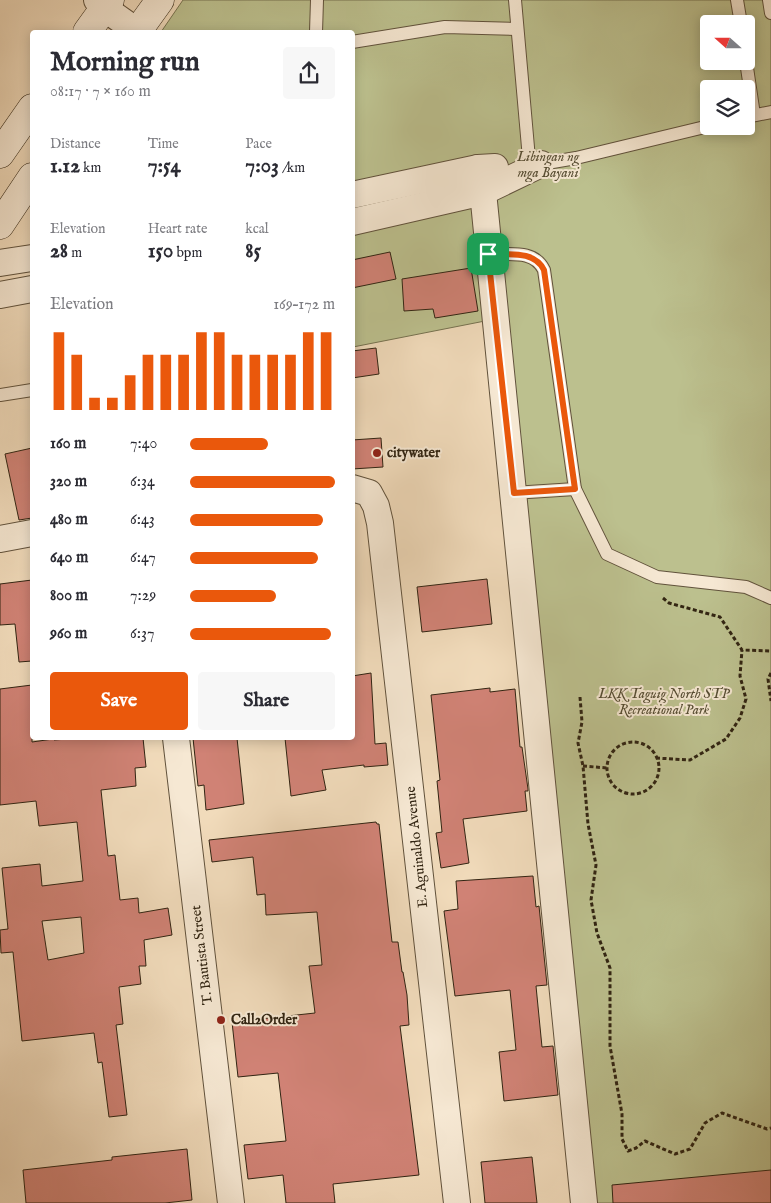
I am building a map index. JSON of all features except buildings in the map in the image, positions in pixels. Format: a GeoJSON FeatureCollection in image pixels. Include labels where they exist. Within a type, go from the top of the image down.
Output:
{"type":"FeatureCollection","features":[{"type":"Feature","properties":{"kind":"main road"},"geometry":{"type":"LineString","coordinates":[[138,30],[160,0]]}},
{"type":"Feature","properties":{"kind":"main road"},"geometry":{"type":"LineString","coordinates":[[88,30],[104,3]]}},
{"type":"Feature","properties":{"kind":"main road"},"geometry":{"type":"LineString","coordinates":[[0,154],[30,111]]}},
{"type":"Feature","properties":{"kind":"main road"},"geometry":{"type":"LineString","coordinates":[[0,225],[30,180]]}},
{"type":"Feature","properties":{"kind":"street"},"geometry":{"type":"LineString","coordinates":[[104,3],[135,30]]}},
{"type":"Feature","properties":{"kind":"street"},"geometry":{"type":"LineString","coordinates":[[355,221],[481,180],[534,167]]}},
{"type":"Feature","properties":{"kind":"street"},"geometry":{"type":"LineString","coordinates":[[355,195],[481,180]]}},
{"type":"Feature","properties":{"kind":"street"},"geometry":{"type":"LineString","coordinates":[[481,180],[584,1203]]}},
{"type":"Feature","properties":{"kind":"street"},"geometry":{"type":"LineString","coordinates":[[0,263],[30,258]]}},
{"type":"Feature","properties":{"kind":"street"},"geometry":{"type":"LineString","coordinates":[[0,295],[30,288]]}},
{"type":"Feature","properties":{"kind":"street","name":"E. Aguinaldo Avenue"},"geometry":{"type":"LineString","coordinates":[[361,490],[376,506],[380,523],[457,1203]]}},
{"type":"Feature","properties":{"kind":"street"},"geometry":{"type":"LineString","coordinates":[[0,539],[30,534]]}},
{"type":"Feature","properties":{"kind":"street","name":"T. Bautista Street"},"geometry":{"type":"LineString","coordinates":[[176,740],[231,1203]]}},
{"type":"Feature","properties":{"kind":"lane"},"geometry":{"type":"LineString","coordinates":[[316,30],[317,0]]}},
{"type":"Feature","properties":{"kind":"lane"},"geometry":{"type":"LineString","coordinates":[[516,0],[517,29],[534,167],[700,128]]}},
{"type":"Feature","properties":{"kind":"lane"},"geometry":{"type":"LineString","coordinates":[[737,0],[740,15]]}},
{"type":"Feature","properties":{"kind":"lane"},"geometry":{"type":"LineString","coordinates":[[769,0],[771,13]]}},
{"type":"Feature","properties":{"kind":"lane"},"geometry":{"type":"LineString","coordinates":[[355,42],[445,27],[517,29]]}},
{"type":"Feature","properties":{"kind":"lane"},"geometry":{"type":"LineString","coordinates":[[755,115],[771,112]]}},
{"type":"Feature","properties":{"kind":"lane"},"geometry":{"type":"LineString","coordinates":[[488,254],[530,256],[540,261],[544,270],[575,489],[607,554],[657,577],[746,587],[771,598]]}},
{"type":"Feature","properties":{"kind":"lane"},"geometry":{"type":"LineString","coordinates":[[0,394],[30,390]]}},
{"type":"Feature","properties":{"kind":"lane"},"geometry":{"type":"LineString","coordinates":[[514,493],[575,489]]}},
{"type":"Feature","properties":{"kind":"path"},"geometry":{"type":"LineString","coordinates":[[656,758],[690,760],[726,739],[740,718],[746,699],[740,676],[742,650],[720,616],[669,603],[661,597]]}},
{"type":"Feature","properties":{"kind":"path"},"geometry":{"type":"LineString","coordinates":[[742,650],[771,652]]}},
{"type":"Feature","properties":{"kind":"path"},"geometry":{"type":"LineString","coordinates":[[771,672],[768,679],[771,701]]}},
{"type":"Feature","properties":{"kind":"path"},"geometry":{"type":"LineString","coordinates":[[580,697],[582,722],[578,743],[583,766],[588,824],[596,865],[591,900],[597,933],[610,968],[610,1046],[622,1114],[622,1139],[628,1151],[645,1141],[675,1154],[690,1149],[705,1124],[722,1113],[767,1129],[771,1128]]}},
{"type":"Feature","properties":{"kind":"path"},"geometry":{"type":"LineString","coordinates":[[634,742],[648,747],[656,758],[658,770],[654,783],[644,792],[631,794],[618,790],[610,781],[607,768],[610,755],[621,745],[634,742]]}},
{"type":"Feature","properties":{"kind":"path"},"geometry":{"type":"LineString","coordinates":[[583,766],[607,768]]}},
{"type":"Feature","properties":{"kind":"green space","name":"Libingan ng mga Bayani"},"geometry":{"type":"Polygon","coordinates":[[[183,0],[771,0],[771,1203],[581,1203],[490,320],[355,347],[355,30],[162,30],[183,0]]]}},
{"type":"Feature","properties":{"kind":"place","name":"citywater"},"geometry":{"type":"Point","coordinates":[377,453]}},
{"type":"Feature","properties":{"kind":"place","name":"Call2Order"},"geometry":{"type":"Point","coordinates":[221,1020]}},
{"type":"Feature","properties":{"kind":"route"},"geometry":{"type":"LineString","coordinates":[[488,254],[530,256],[540,261],[544,270],[575,489],[514,493],[488,254]]}},
{"type":"Feature","properties":{"kind":"park label","name":"LKK Taguig North STP Recreational Park"},"geometry":{"type":"Point","coordinates":[664,702]}}]}
